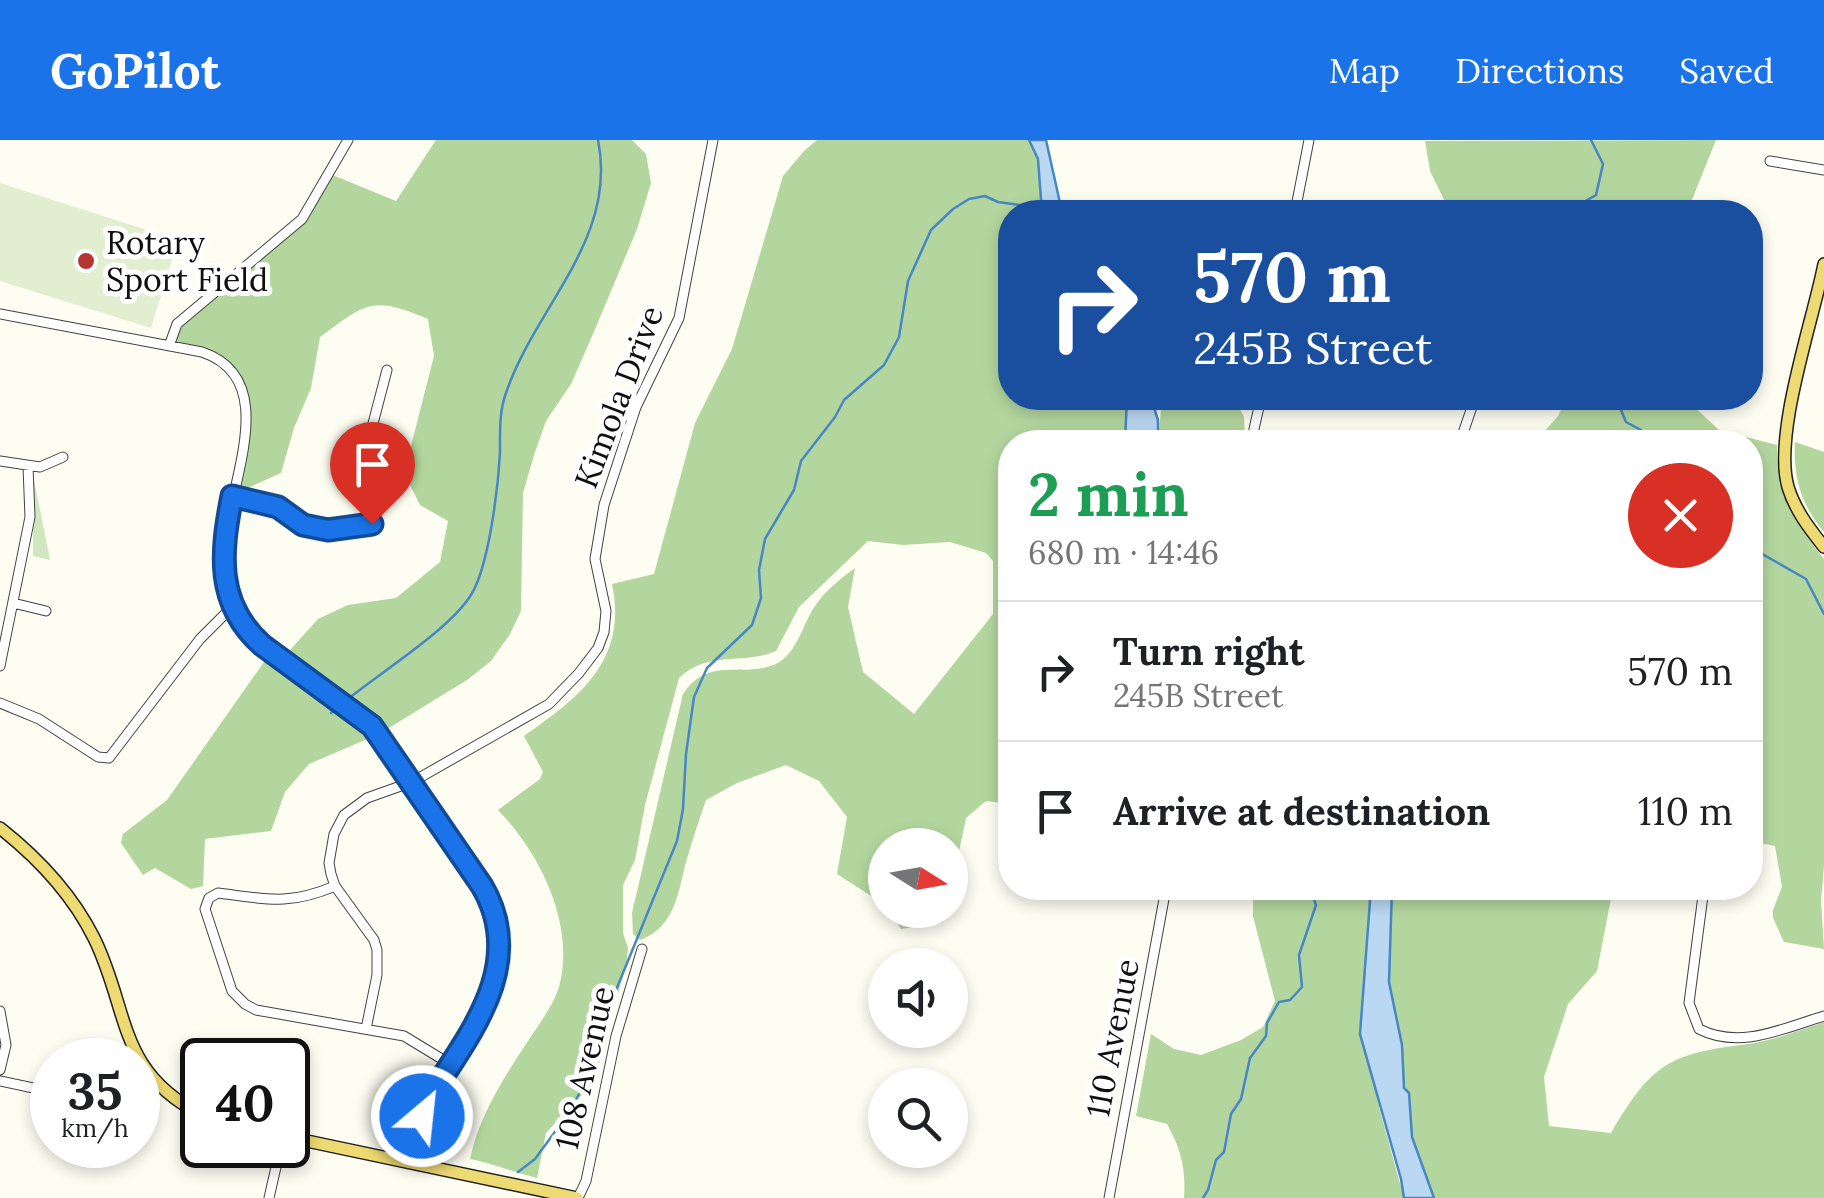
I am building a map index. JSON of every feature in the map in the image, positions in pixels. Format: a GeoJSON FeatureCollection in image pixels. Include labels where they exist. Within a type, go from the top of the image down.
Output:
{"type":"FeatureCollection","features":[{"type":"Feature","properties":{"kind":"main road"},"geometry":{"type":"LineString","coordinates":[[1824,264],[1791,404],[1784,454],[1794,503],[1824,546]]}},
{"type":"Feature","properties":{"kind":"main road"},"geometry":{"type":"LineString","coordinates":[[0,828],[42,862],[88,927],[128,1038]]}},
{"type":"Feature","properties":{"kind":"main road"},"geometry":{"type":"LineString","coordinates":[[160,1085],[180,1099]]}},
{"type":"Feature","properties":{"kind":"main road"},"geometry":{"type":"LineString","coordinates":[[310,1142],[577,1198]]}},
{"type":"Feature","properties":{"kind":"street"},"geometry":{"type":"LineString","coordinates":[[169,346],[179,322],[302,220],[348,140]]}},
{"type":"Feature","properties":{"kind":"street","name":"Kimola Drive"},"geometry":{"type":"LineString","coordinates":[[335,886],[330,848],[344,815],[367,798],[412,782],[549,704],[598,648],[606,611],[595,559],[604,505],[636,406],[679,318],[714,140]]}},
{"type":"Feature","properties":{"kind":"street"},"geometry":{"type":"LineString","coordinates":[[1298,200],[1309,140]]}},
{"type":"Feature","properties":{"kind":"street"},"geometry":{"type":"LineString","coordinates":[[1770,161],[1824,170]]}},
{"type":"Feature","properties":{"kind":"street"},"geometry":{"type":"LineString","coordinates":[[0,314],[216,358],[233,374],[244,394],[247,419],[222,563],[232,608],[262,645],[368,721],[482,886],[500,932],[500,962],[494,990],[425,1104],[413,1163]]}},
{"type":"Feature","properties":{"kind":"street"},"geometry":{"type":"LineString","coordinates":[[232,496],[278,507],[303,525],[328,530],[372,524],[370,430],[387,370]]}},
{"type":"Feature","properties":{"kind":"street"},"geometry":{"type":"LineString","coordinates":[[1254,429],[1258,410]]}},
{"type":"Feature","properties":{"kind":"street"},"geometry":{"type":"LineString","coordinates":[[0,461],[40,467],[63,458]]}},
{"type":"Feature","properties":{"kind":"street"},"geometry":{"type":"LineString","coordinates":[[0,666],[30,517],[28,467]]}},
{"type":"Feature","properties":{"kind":"street"},"geometry":{"type":"LineString","coordinates":[[13,604],[46,611]]}},
{"type":"Feature","properties":{"kind":"street"},"geometry":{"type":"LineString","coordinates":[[0,702],[40,719],[98,757],[109,758],[200,639],[232,608]]}},
{"type":"Feature","properties":{"kind":"street"},"geometry":{"type":"LineString","coordinates":[[366,1029],[377,974],[377,950],[335,886],[306,898],[279,900],[218,894],[208,898],[206,909],[229,983],[238,998],[256,1010],[404,1036],[450,1064]]}},
{"type":"Feature","properties":{"kind":"street","name":"110 Avenue"},"geometry":{"type":"LineString","coordinates":[[1109,1198],[1164,900]]}},
{"type":"Feature","properties":{"kind":"street"},"geometry":{"type":"LineString","coordinates":[[1702,900],[1689,1003],[1699,1030],[1744,1039],[1824,1016]]}},
{"type":"Feature","properties":{"kind":"street","name":"108 Avenue"},"geometry":{"type":"LineString","coordinates":[[577,1198],[586,1181],[616,1036],[642,949]]}},
{"type":"Feature","properties":{"kind":"street"},"geometry":{"type":"LineString","coordinates":[[0,1011],[6,1035],[0,1070]]}},
{"type":"Feature","properties":{"kind":"street"},"geometry":{"type":"LineString","coordinates":[[0,1081],[30,1087]]}},
{"type":"Feature","properties":{"kind":"street"},"geometry":{"type":"LineString","coordinates":[[270,1198],[276,1168]]}},
{"type":"Feature","properties":{"kind":"green space"},"geometry":{"type":"Polygon","coordinates":[[[436,140],[632,140],[646,154],[651,183],[637,229],[571,384],[546,421],[523,493],[521,611],[491,661],[467,680],[379,734],[309,764],[285,792],[271,831],[205,839],[203,886],[191,889],[155,868],[143,875],[121,843],[123,834],[167,800],[271,652],[282,659],[318,619],[348,605],[396,598],[440,562],[448,521],[420,505],[404,473],[434,356],[428,319],[394,307],[370,306],[348,316],[320,337],[311,388],[281,473],[232,495],[247,407],[224,363],[169,346],[176,326],[284,236],[330,174],[396,201],[436,140]]]}},
{"type":"Feature","properties":{"kind":"green space"},"geometry":{"type":"Polygon","coordinates":[[[817,140],[1029,140],[1038,159],[1041,200],[998,200],[998,410],[1126,410],[1126,430],[998,430],[998,802],[986,801],[966,818],[964,828],[868,828],[868,894],[837,874],[847,817],[819,781],[786,765],[737,783],[706,800],[668,918],[640,940],[633,934],[632,913],[683,694],[693,682],[715,671],[763,668],[783,659],[819,600],[855,568],[848,607],[863,672],[914,714],[993,614],[993,561],[986,553],[950,542],[903,545],[868,541],[799,607],[776,651],[702,664],[679,678],[645,805],[635,860],[623,885],[627,960],[594,1082],[546,1133],[537,1178],[470,1159],[493,1097],[553,1001],[563,963],[563,939],[551,891],[528,847],[498,810],[540,779],[543,772],[524,736],[581,691],[606,655],[615,611],[612,584],[654,574],[695,423],[732,349],[783,176],[817,140]]]}},
{"type":"Feature","properties":{"kind":"green space"},"geometry":{"type":"Polygon","coordinates":[[[1716,140],[1692,200],[1444,200],[1430,171],[1425,141],[1716,140]]]}},
{"type":"Feature","properties":{"kind":"green space","name":"Rotary Sport Field"},"geometry":{"type":"Polygon","coordinates":[[[0,183],[178,240],[151,328],[0,281],[0,183]]]}},
{"type":"Feature","properties":{"kind":"green space"},"geometry":{"type":"Polygon","coordinates":[[[1161,410],[1240,410],[1244,417],[1245,430],[1159,430],[1161,410]]]}},
{"type":"Feature","properties":{"kind":"green space"},"geometry":{"type":"Polygon","coordinates":[[[1561,410],[1698,410],[1719,430],[1546,430],[1561,410]]]}},
{"type":"Feature","properties":{"kind":"green space"},"geometry":{"type":"Polygon","coordinates":[[[1763,441],[1777,445],[1784,492],[1824,559],[1824,949],[1784,942],[1773,918],[1782,887],[1775,846],[1763,844],[1763,441]]]}},
{"type":"Feature","properties":{"kind":"green space"},"geometry":{"type":"Polygon","coordinates":[[[1795,442],[1824,452],[1824,532],[1800,490],[1795,442]]]}},
{"type":"Feature","properties":{"kind":"green space"},"geometry":{"type":"Polygon","coordinates":[[[33,475],[50,560],[33,556],[33,475]]]}},
{"type":"Feature","properties":{"kind":"green space"},"geometry":{"type":"Polygon","coordinates":[[[1253,900],[1370,900],[1360,1034],[1404,1198],[1184,1198],[1182,1160],[1167,1124],[1136,1116],[1151,1034],[1174,1049],[1201,1055],[1263,1027],[1275,1001],[1253,916],[1253,900]]]}},
{"type":"Feature","properties":{"kind":"green space"},"geometry":{"type":"Polygon","coordinates":[[[1392,900],[1611,900],[1597,971],[1568,1004],[1544,1077],[1549,1126],[1611,1133],[1639,1091],[1665,1066],[1699,1052],[1767,1040],[1824,1022],[1824,1198],[1434,1198],[1412,1137],[1402,1044],[1389,982],[1392,900]]]}},
{"type":"Feature","properties":{"kind":"water"},"geometry":{"type":"Polygon","coordinates":[[[1029,140],[1046,140],[1059,200],[1041,200],[1038,159],[1029,140]]]}},
{"type":"Feature","properties":{"kind":"water"},"geometry":{"type":"Polygon","coordinates":[[[1126,410],[1155,410],[1158,430],[1126,430],[1126,410]]]}},
{"type":"Feature","properties":{"kind":"water"},"geometry":{"type":"Polygon","coordinates":[[[1392,900],[1389,982],[1402,1045],[1404,1088],[1409,1093],[1412,1137],[1434,1198],[1404,1198],[1360,1034],[1370,901],[1392,900]]]}},
{"type":"Feature","properties":{"kind":"waterway"},"geometry":{"type":"LineString","coordinates":[[348,699],[447,622],[477,582],[495,506],[504,400],[519,361],[586,240],[601,176],[598,140]]}},
{"type":"Feature","properties":{"kind":"waterway"},"geometry":{"type":"LineString","coordinates":[[1587,200],[1596,195],[1603,164],[1591,140]]}},
{"type":"Feature","properties":{"kind":"waterway"},"geometry":{"type":"LineString","coordinates":[[518,1172],[535,1159],[568,1114],[594,1067],[607,1012],[677,841],[694,697],[707,668],[752,625],[761,598],[759,570],[765,539],[794,490],[801,461],[844,400],[884,365],[899,337],[908,281],[931,230],[969,199],[985,196],[998,202]]}},
{"type":"Feature","properties":{"kind":"waterway"},"geometry":{"type":"LineString","coordinates":[[1621,410],[1626,422],[1641,430]]}},
{"type":"Feature","properties":{"kind":"waterway"},"geometry":{"type":"LineString","coordinates":[[1763,554],[1806,579],[1824,614]]}},
{"type":"Feature","properties":{"kind":"waterway"},"geometry":{"type":"LineString","coordinates":[[331,713],[342,704]]}},
{"type":"Feature","properties":{"kind":"waterway"},"geometry":{"type":"LineString","coordinates":[[1203,1198],[1216,1160],[1224,1152],[1231,1114],[1241,1099],[1250,1058],[1266,1036],[1267,1023],[1279,1002],[1290,1000],[1302,987],[1299,955],[1316,905],[1314,900]]}},
{"type":"Feature","properties":{"kind":"place","name":"Rotary Sport Field"},"geometry":{"type":"Point","coordinates":[86,261]}},
{"type":"Feature","properties":{"kind":"route"},"geometry":{"type":"LineString","coordinates":[[372,524],[328,530],[303,525],[278,507],[232,496],[222,563],[232,608],[248,631],[372,726],[482,886],[494,910],[501,946],[494,990],[425,1104],[422,1116]]}}]}
